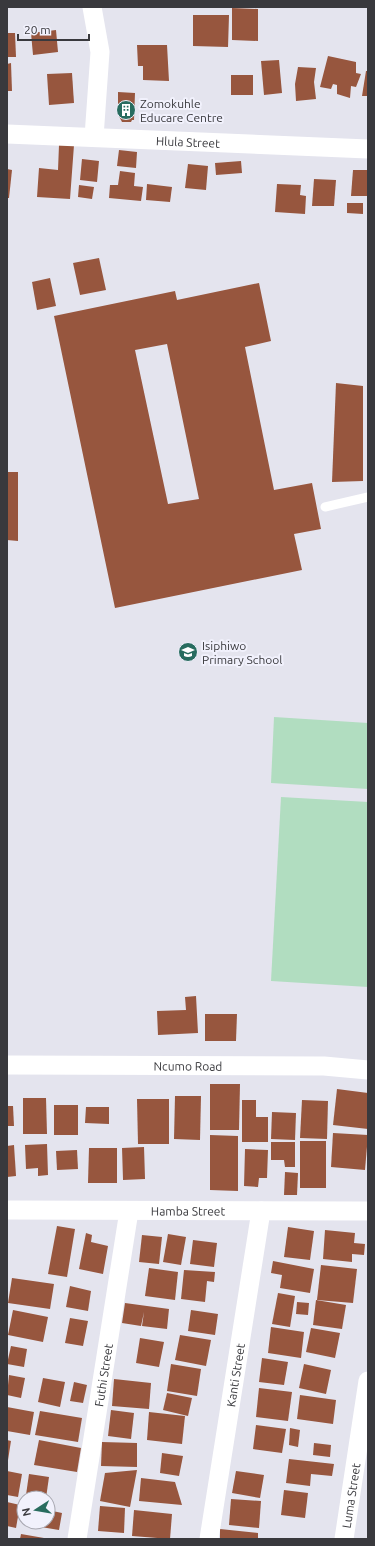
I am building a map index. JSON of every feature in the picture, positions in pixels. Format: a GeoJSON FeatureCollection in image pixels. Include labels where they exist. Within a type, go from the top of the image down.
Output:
{"type":"FeatureCollection","features":[{"type":"Feature","properties":{"kind":"street"},"geometry":{"type":"LineString","coordinates":[[92,7],[100,52],[94,137]]}},
{"type":"Feature","properties":{"kind":"street","name":"Hlula Street"},"geometry":{"type":"LineString","coordinates":[[7,134],[368,150]]}},
{"type":"Feature","properties":{"kind":"street","name":"Ncumo Road"},"geometry":{"type":"LineString","coordinates":[[7,1064],[324,1066],[368,1070]]}},
{"type":"Feature","properties":{"kind":"street","name":"Hamba Street"},"geometry":{"type":"LineString","coordinates":[[7,1210],[368,1212]]}},
{"type":"Feature","properties":{"kind":"street","name":"Futhi Street"},"geometry":{"type":"LineString","coordinates":[[77,1539],[129,1211]]}},
{"type":"Feature","properties":{"kind":"street","name":"Kanti Street"},"geometry":{"type":"LineString","coordinates":[[209,1539],[261,1211]]}},
{"type":"Feature","properties":{"kind":"street","name":"Luma Street"},"geometry":{"type":"LineString","coordinates":[[344,1539],[368,1381]]}},
{"type":"Feature","properties":{"kind":"lane"},"geometry":{"type":"LineString","coordinates":[[325,507],[368,497]]}},
{"type":"Feature","properties":{"kind":"green space"},"geometry":{"type":"Polygon","coordinates":[[[274,717],[368,723],[368,789],[271,783],[274,717]]]}},
{"type":"Feature","properties":{"kind":"green space"},"geometry":{"type":"Polygon","coordinates":[[[281,797],[368,802],[368,987],[271,981],[281,797]]]}},
{"type":"Feature","properties":{"kind":"building"},"geometry":{"type":"Polygon","coordinates":[[[232,8],[258,9],[258,41],[232,40],[232,8]]]}},
{"type":"Feature","properties":{"kind":"building"},"geometry":{"type":"Polygon","coordinates":[[[193,15],[229,15],[228,47],[193,46],[193,15]]]}},
{"type":"Feature","properties":{"kind":"building"},"geometry":{"type":"Polygon","coordinates":[[[56,30],[58,52],[33,55],[31,33],[56,30]]]}},
{"type":"Feature","properties":{"kind":"building"},"geometry":{"type":"Polygon","coordinates":[[[7,33],[15,33],[16,57],[7,57],[7,33]]]}},
{"type":"Feature","properties":{"kind":"building"},"geometry":{"type":"Polygon","coordinates":[[[137,45],[167,45],[169,81],[143,80],[143,66],[138,66],[137,45]]]}},
{"type":"Feature","properties":{"kind":"building"},"geometry":{"type":"Polygon","coordinates":[[[328,56],[356,62],[356,73],[361,74],[356,87],[351,86],[350,98],[337,94],[337,85],[333,84],[331,89],[320,87],[328,56]]]}},
{"type":"Feature","properties":{"kind":"building"},"geometry":{"type":"Polygon","coordinates":[[[279,60],[282,93],[264,95],[261,61],[279,60]]]}},
{"type":"Feature","properties":{"kind":"building"},"geometry":{"type":"Polygon","coordinates":[[[11,63],[12,91],[7,91],[7,64],[11,63]]]}},
{"type":"Feature","properties":{"kind":"building"},"geometry":{"type":"Polygon","coordinates":[[[298,67],[316,68],[314,82],[316,99],[296,101],[295,84],[298,67]]]}},
{"type":"Feature","properties":{"kind":"building"},"geometry":{"type":"Polygon","coordinates":[[[366,71],[368,71],[368,96],[362,96],[366,71]]]}},
{"type":"Feature","properties":{"kind":"building"},"geometry":{"type":"Polygon","coordinates":[[[72,73],[74,103],[49,105],[47,74],[72,73]]]}},
{"type":"Feature","properties":{"kind":"building"},"geometry":{"type":"Polygon","coordinates":[[[231,75],[253,75],[253,95],[231,95],[231,75]]]}},
{"type":"Feature","properties":{"kind":"building","name":"Zomokuhle Educare Centre"},"geometry":{"type":"Polygon","coordinates":[[[118,92],[135,93],[134,120],[131,122],[122,122],[118,114],[118,92]]]}},
{"type":"Feature","properties":{"kind":"building"},"geometry":{"type":"Polygon","coordinates":[[[59,145],[74,145],[70,199],[37,197],[39,168],[58,170],[59,145]]]}},
{"type":"Feature","properties":{"kind":"building"},"geometry":{"type":"Polygon","coordinates":[[[119,150],[137,152],[136,168],[117,166],[119,150]]]}},
{"type":"Feature","properties":{"kind":"building"},"geometry":{"type":"Polygon","coordinates":[[[82,159],[99,161],[97,182],[80,180],[82,159]]]}},
{"type":"Feature","properties":{"kind":"building"},"geometry":{"type":"Polygon","coordinates":[[[241,161],[242,173],[216,175],[215,163],[241,161]]]}},
{"type":"Feature","properties":{"kind":"building"},"geometry":{"type":"Polygon","coordinates":[[[188,164],[208,166],[206,190],[185,188],[188,164]]]}},
{"type":"Feature","properties":{"kind":"building"},"geometry":{"type":"Polygon","coordinates":[[[7,169],[12,170],[9,198],[7,198],[7,169]]]}},
{"type":"Feature","properties":{"kind":"building"},"geometry":{"type":"Polygon","coordinates":[[[353,170],[368,170],[368,196],[351,196],[353,170]]]}},
{"type":"Feature","properties":{"kind":"building"},"geometry":{"type":"Polygon","coordinates":[[[120,171],[135,173],[134,186],[143,187],[141,201],[109,198],[110,185],[118,185],[120,171]]]}},
{"type":"Feature","properties":{"kind":"building"},"geometry":{"type":"Polygon","coordinates":[[[314,179],[336,180],[334,206],[312,206],[314,179]]]}},
{"type":"Feature","properties":{"kind":"building"},"geometry":{"type":"Polygon","coordinates":[[[147,184],[172,187],[170,202],[146,200],[147,184]]]}},
{"type":"Feature","properties":{"kind":"building"},"geometry":{"type":"Polygon","coordinates":[[[277,184],[301,185],[300,195],[306,196],[305,214],[275,212],[277,184]]]}},
{"type":"Feature","properties":{"kind":"building"},"geometry":{"type":"Polygon","coordinates":[[[79,185],[94,187],[92,199],[78,197],[79,185]]]}},
{"type":"Feature","properties":{"kind":"building"},"geometry":{"type":"Polygon","coordinates":[[[347,203],[363,203],[363,214],[347,213],[347,203]]]}},
{"type":"Feature","properties":{"kind":"building"},"geometry":{"type":"Polygon","coordinates":[[[99,258],[106,290],[80,295],[73,263],[99,258]]]}},
{"type":"Feature","properties":{"kind":"building"},"geometry":{"type":"Polygon","coordinates":[[[50,278],[56,306],[37,310],[32,282],[50,278]]]}},
{"type":"Feature","properties":{"kind":"building"},"geometry":{"type":"Polygon","coordinates":[[[259,283],[271,341],[245,347],[274,490],[312,483],[321,529],[294,534],[302,570],[115,608],[54,316],[175,291],[177,300],[259,283]],[[167,344],[135,350],[168,504],[199,499],[167,344]]]}},
{"type":"Feature","properties":{"kind":"building"},"geometry":{"type":"Polygon","coordinates":[[[336,383],[363,386],[363,481],[332,482],[336,383]]]}},
{"type":"Feature","properties":{"kind":"building"},"geometry":{"type":"Polygon","coordinates":[[[7,472],[18,472],[18,541],[7,540],[7,472]]]}},
{"type":"Feature","properties":{"kind":"building"},"geometry":{"type":"Polygon","coordinates":[[[196,996],[198,1033],[158,1035],[157,1011],[186,1010],[185,997],[196,996]]]}},
{"type":"Feature","properties":{"kind":"building"},"geometry":{"type":"Polygon","coordinates":[[[205,1014],[237,1014],[236,1041],[205,1041],[205,1014]]]}},
{"type":"Feature","properties":{"kind":"building"},"geometry":{"type":"Polygon","coordinates":[[[210,1084],[240,1084],[239,1130],[210,1130],[210,1084]]]}},
{"type":"Feature","properties":{"kind":"building"},"geometry":{"type":"Polygon","coordinates":[[[337,1089],[368,1093],[368,1129],[333,1125],[337,1089]]]}},
{"type":"Feature","properties":{"kind":"building"},"geometry":{"type":"Polygon","coordinates":[[[175,1096],[201,1096],[200,1140],[174,1139],[175,1096]]]}},
{"type":"Feature","properties":{"kind":"building"},"geometry":{"type":"Polygon","coordinates":[[[23,1098],[46,1098],[47,1134],[23,1134],[23,1098]]]}},
{"type":"Feature","properties":{"kind":"building"},"geometry":{"type":"Polygon","coordinates":[[[137,1099],[169,1099],[169,1144],[138,1144],[137,1099]]]}},
{"type":"Feature","properties":{"kind":"building"},"geometry":{"type":"Polygon","coordinates":[[[242,1100],[256,1100],[256,1117],[268,1117],[268,1142],[242,1142],[242,1100]]]}},
{"type":"Feature","properties":{"kind":"building"},"geometry":{"type":"Polygon","coordinates":[[[302,1100],[328,1101],[327,1139],[300,1138],[302,1100]]]}},
{"type":"Feature","properties":{"kind":"building"},"geometry":{"type":"Polygon","coordinates":[[[54,1105],[78,1105],[78,1135],[54,1135],[54,1105]]]}},
{"type":"Feature","properties":{"kind":"building"},"geometry":{"type":"Polygon","coordinates":[[[7,1106],[13,1106],[14,1126],[7,1126],[7,1106]]]}},
{"type":"Feature","properties":{"kind":"building"},"geometry":{"type":"Polygon","coordinates":[[[86,1107],[109,1107],[109,1124],[85,1123],[86,1107]]]}},
{"type":"Feature","properties":{"kind":"building"},"geometry":{"type":"Polygon","coordinates":[[[272,1112],[296,1113],[295,1140],[271,1139],[272,1112]]]}},
{"type":"Feature","properties":{"kind":"building"},"geometry":{"type":"Polygon","coordinates":[[[333,1133],[368,1135],[365,1170],[331,1167],[333,1133]]]}},
{"type":"Feature","properties":{"kind":"building"},"geometry":{"type":"Polygon","coordinates":[[[210,1135],[238,1136],[238,1191],[210,1190],[210,1135]]]}},
{"type":"Feature","properties":{"kind":"building"},"geometry":{"type":"Polygon","coordinates":[[[300,1141],[326,1141],[326,1188],[300,1188],[300,1141]]]}},
{"type":"Feature","properties":{"kind":"building"},"geometry":{"type":"Polygon","coordinates":[[[271,1142],[295,1142],[295,1167],[285,1167],[284,1160],[271,1160],[271,1142]]]}},
{"type":"Feature","properties":{"kind":"building"},"geometry":{"type":"Polygon","coordinates":[[[47,1144],[48,1175],[38,1176],[38,1168],[26,1169],[25,1145],[47,1144]]]}},
{"type":"Feature","properties":{"kind":"building"},"geometry":{"type":"Polygon","coordinates":[[[14,1145],[16,1176],[7,1177],[7,1146],[14,1145]]]}},
{"type":"Feature","properties":{"kind":"building"},"geometry":{"type":"Polygon","coordinates":[[[144,1147],[145,1179],[123,1180],[122,1148],[144,1147]]]}},
{"type":"Feature","properties":{"kind":"building"},"geometry":{"type":"Polygon","coordinates":[[[89,1148],[117,1148],[117,1183],[88,1183],[89,1148]]]}},
{"type":"Feature","properties":{"kind":"building"},"geometry":{"type":"Polygon","coordinates":[[[245,1149],[268,1150],[267,1178],[259,1178],[258,1187],[244,1186],[245,1149]]]}},
{"type":"Feature","properties":{"kind":"building"},"geometry":{"type":"Polygon","coordinates":[[[77,1150],[78,1169],[57,1170],[56,1151],[77,1150]]]}},
{"type":"Feature","properties":{"kind":"building"},"geometry":{"type":"Polygon","coordinates":[[[285,1172],[298,1173],[297,1195],[284,1195],[285,1172]]]}},
{"type":"Feature","properties":{"kind":"building"},"geometry":{"type":"Polygon","coordinates":[[[57,1226],[75,1229],[67,1277],[48,1274],[57,1226]]]}},
{"type":"Feature","properties":{"kind":"building"},"geometry":{"type":"Polygon","coordinates":[[[288,1227],[314,1231],[310,1260],[284,1257],[288,1227]]]}},
{"type":"Feature","properties":{"kind":"building"},"geometry":{"type":"Polygon","coordinates":[[[325,1230],[355,1233],[354,1243],[365,1244],[364,1255],[352,1254],[352,1262],[323,1259],[325,1230]]]}},
{"type":"Feature","properties":{"kind":"building"},"geometry":{"type":"Polygon","coordinates":[[[86,1233],[92,1235],[91,1242],[108,1246],[103,1274],[79,1269],[86,1233]]]}},
{"type":"Feature","properties":{"kind":"building"},"geometry":{"type":"Polygon","coordinates":[[[168,1234],[186,1237],[181,1265],[163,1262],[168,1234]]]}},
{"type":"Feature","properties":{"kind":"building"},"geometry":{"type":"Polygon","coordinates":[[[142,1235],[162,1237],[159,1264],[139,1262],[142,1235]]]}},
{"type":"Feature","properties":{"kind":"building"},"geometry":{"type":"Polygon","coordinates":[[[193,1240],[217,1243],[214,1267],[190,1264],[193,1240]]]}},
{"type":"Feature","properties":{"kind":"building"},"geometry":{"type":"Polygon","coordinates":[[[273,1261],[314,1269],[310,1293],[280,1288],[282,1275],[271,1273],[273,1261]]]}},
{"type":"Feature","properties":{"kind":"building"},"geometry":{"type":"Polygon","coordinates":[[[321,1265],[357,1269],[353,1303],[317,1300],[321,1265]]]}},
{"type":"Feature","properties":{"kind":"building"},"geometry":{"type":"Polygon","coordinates":[[[149,1268],[178,1272],[175,1300],[145,1296],[149,1268]]]}},
{"type":"Feature","properties":{"kind":"building"},"geometry":{"type":"Polygon","coordinates":[[[184,1270],[215,1272],[214,1282],[207,1281],[205,1302],[181,1299],[184,1270]]]}},
{"type":"Feature","properties":{"kind":"building"},"geometry":{"type":"Polygon","coordinates":[[[12,1278],[54,1284],[50,1309],[8,1303],[12,1278]]]}},
{"type":"Feature","properties":{"kind":"building"},"geometry":{"type":"Polygon","coordinates":[[[70,1286],[91,1291],[88,1311],[66,1307],[70,1286]]]}},
{"type":"Feature","properties":{"kind":"building"},"geometry":{"type":"Polygon","coordinates":[[[278,1293],[295,1296],[290,1327],[272,1324],[278,1293]]]}},
{"type":"Feature","properties":{"kind":"building"},"geometry":{"type":"Polygon","coordinates":[[[316,1300],[346,1305],[342,1329],[313,1325],[316,1300]]]}},
{"type":"Feature","properties":{"kind":"building"},"geometry":{"type":"Polygon","coordinates":[[[297,1302],[309,1303],[308,1315],[296,1314],[297,1302]]]}},
{"type":"Feature","properties":{"kind":"building"},"geometry":{"type":"Polygon","coordinates":[[[125,1303],[169,1309],[167,1329],[142,1326],[144,1312],[141,1326],[122,1323],[125,1303]]]}},
{"type":"Feature","properties":{"kind":"building"},"geometry":{"type":"Polygon","coordinates":[[[13,1310],[48,1317],[43,1342],[8,1335],[13,1310]]]}},
{"type":"Feature","properties":{"kind":"building"},"geometry":{"type":"Polygon","coordinates":[[[191,1310],[218,1314],[215,1335],[188,1331],[191,1310]]]}},
{"type":"Feature","properties":{"kind":"building"},"geometry":{"type":"Polygon","coordinates":[[[70,1318],[88,1321],[83,1346],[65,1343],[70,1318]]]}},
{"type":"Feature","properties":{"kind":"building"},"geometry":{"type":"Polygon","coordinates":[[[271,1327],[304,1332],[301,1358],[268,1353],[271,1327]]]}},
{"type":"Feature","properties":{"kind":"building"},"geometry":{"type":"Polygon","coordinates":[[[311,1328],[340,1333],[335,1358],[306,1352],[311,1328]]]}},
{"type":"Feature","properties":{"kind":"building"},"geometry":{"type":"Polygon","coordinates":[[[180,1335],[211,1340],[206,1366],[175,1360],[180,1335]]]}},
{"type":"Feature","properties":{"kind":"building"},"geometry":{"type":"Polygon","coordinates":[[[140,1338],[164,1342],[159,1367],[136,1363],[140,1338]]]}},
{"type":"Feature","properties":{"kind":"building"},"geometry":{"type":"Polygon","coordinates":[[[11,1346],[27,1349],[24,1367],[7,1364],[11,1346]]]}},
{"type":"Feature","properties":{"kind":"building"},"geometry":{"type":"Polygon","coordinates":[[[262,1358],[288,1362],[284,1385],[259,1382],[262,1358]]]}},
{"type":"Feature","properties":{"kind":"building"},"geometry":{"type":"Polygon","coordinates":[[[171,1364],[201,1369],[197,1396],[167,1391],[171,1364]]]}},
{"type":"Feature","properties":{"kind":"building"},"geometry":{"type":"Polygon","coordinates":[[[304,1364],[331,1370],[326,1394],[299,1388],[304,1364]]]}},
{"type":"Feature","properties":{"kind":"building"},"geometry":{"type":"Polygon","coordinates":[[[9,1375],[25,1378],[21,1398],[7,1395],[9,1375]]]}},
{"type":"Feature","properties":{"kind":"building"},"geometry":{"type":"Polygon","coordinates":[[[43,1378],[65,1382],[60,1407],[38,1402],[43,1378]]]}},
{"type":"Feature","properties":{"kind":"building"},"geometry":{"type":"Polygon","coordinates":[[[114,1379],[151,1383],[149,1409],[112,1406],[114,1379]]]}},
{"type":"Feature","properties":{"kind":"building"},"geometry":{"type":"Polygon","coordinates":[[[74,1382],[87,1385],[83,1403],[70,1401],[74,1382]]]}},
{"type":"Feature","properties":{"kind":"building"},"geometry":{"type":"Polygon","coordinates":[[[259,1388],[292,1392],[288,1421],[256,1417],[259,1388]]]}},
{"type":"Feature","properties":{"kind":"building"},"geometry":{"type":"Polygon","coordinates":[[[167,1393],[192,1398],[188,1416],[163,1410],[167,1393]]]}},
{"type":"Feature","properties":{"kind":"building"},"geometry":{"type":"Polygon","coordinates":[[[300,1395],[336,1400],[333,1424],[297,1419],[300,1395]]]}},
{"type":"Feature","properties":{"kind":"building"},"geometry":{"type":"Polygon","coordinates":[[[7,1407],[34,1412],[30,1435],[7,1431],[7,1407]]]}},
{"type":"Feature","properties":{"kind":"building"},"geometry":{"type":"Polygon","coordinates":[[[111,1410],[134,1413],[131,1439],[108,1436],[111,1410]]]}},
{"type":"Feature","properties":{"kind":"building"},"geometry":{"type":"Polygon","coordinates":[[[40,1411],[82,1418],[78,1442],[35,1435],[40,1411]]]}},
{"type":"Feature","properties":{"kind":"building"},"geometry":{"type":"Polygon","coordinates":[[[149,1412],[185,1416],[182,1444],[147,1440],[149,1412]]]}},
{"type":"Feature","properties":{"kind":"building"},"geometry":{"type":"Polygon","coordinates":[[[256,1425],[286,1429],[282,1453],[253,1449],[256,1425]]]}},
{"type":"Feature","properties":{"kind":"building"},"geometry":{"type":"Polygon","coordinates":[[[290,1428],[300,1430],[298,1447],[289,1445],[290,1428]]]}},
{"type":"Feature","properties":{"kind":"building"},"geometry":{"type":"Polygon","coordinates":[[[7,1440],[11,1441],[8,1460],[7,1459],[7,1440]]]}},
{"type":"Feature","properties":{"kind":"building"},"geometry":{"type":"Polygon","coordinates":[[[39,1440],[81,1448],[77,1472],[34,1465],[39,1440]]]}},
{"type":"Feature","properties":{"kind":"building"},"geometry":{"type":"Polygon","coordinates":[[[102,1442],[137,1443],[137,1467],[101,1466],[102,1442]]]}},
{"type":"Feature","properties":{"kind":"building"},"geometry":{"type":"Polygon","coordinates":[[[314,1443],[331,1445],[330,1457],[313,1455],[314,1443]]]}},
{"type":"Feature","properties":{"kind":"building"},"geometry":{"type":"Polygon","coordinates":[[[162,1453],[183,1456],[179,1476],[160,1473],[162,1453]]]}},
{"type":"Feature","properties":{"kind":"building"},"geometry":{"type":"Polygon","coordinates":[[[289,1459],[334,1464],[332,1476],[311,1474],[310,1486],[286,1483],[289,1459]]]}},
{"type":"Feature","properties":{"kind":"building"},"geometry":{"type":"Polygon","coordinates":[[[137,1470],[130,1507],[100,1501],[105,1473],[137,1470]]]}},
{"type":"Feature","properties":{"kind":"building"},"geometry":{"type":"Polygon","coordinates":[[[7,1471],[22,1474],[19,1490],[16,1490],[16,1497],[7,1495],[7,1471]]]}},
{"type":"Feature","properties":{"kind":"building"},"geometry":{"type":"Polygon","coordinates":[[[236,1471],[264,1475],[260,1498],[232,1493],[236,1471]]]}},
{"type":"Feature","properties":{"kind":"building"},"geometry":{"type":"Polygon","coordinates":[[[29,1474],[49,1477],[47,1490],[27,1490],[29,1474]]]}},
{"type":"Feature","properties":{"kind":"building"},"geometry":{"type":"Polygon","coordinates":[[[141,1478],[175,1482],[182,1505],[139,1501],[141,1478]]]}},
{"type":"Feature","properties":{"kind":"building"},"geometry":{"type":"Polygon","coordinates":[[[284,1490],[308,1493],[305,1518],[281,1515],[284,1490]]]}},
{"type":"Feature","properties":{"kind":"building"},"geometry":{"type":"Polygon","coordinates":[[[231,1499],[261,1501],[259,1528],[229,1525],[231,1499]]]}},
{"type":"Feature","properties":{"kind":"building"},"geometry":{"type":"Polygon","coordinates":[[[7,1502],[16,1504],[16,1528],[7,1526],[7,1502]]]}},
{"type":"Feature","properties":{"kind":"building"},"geometry":{"type":"Polygon","coordinates":[[[100,1506],[125,1508],[124,1533],[98,1531],[100,1506]]]}},
{"type":"Feature","properties":{"kind":"building"},"geometry":{"type":"Polygon","coordinates":[[[134,1510],[172,1514],[170,1539],[132,1536],[134,1510]]]}},
{"type":"Feature","properties":{"kind":"building"},"geometry":{"type":"Polygon","coordinates":[[[56,1512],[62,1513],[59,1530],[56,1530],[56,1512]]]}},
{"type":"Feature","properties":{"kind":"building"},"geometry":{"type":"Polygon","coordinates":[[[220,1529],[258,1533],[258,1539],[220,1539],[220,1529]]]}},
{"type":"Feature","properties":{"kind":"building"},"geometry":{"type":"Polygon","coordinates":[[[21,1534],[44,1538],[44,1539],[20,1539],[21,1534]]]}},
{"type":"Feature","properties":{"kind":"place","name":"Zomokuhle Educare Centre"},"geometry":{"type":"Point","coordinates":[126,110]}},
{"type":"Feature","properties":{"kind":"place","name":"Isiphiwo Primary School"},"geometry":{"type":"Point","coordinates":[188,652]}}]}
